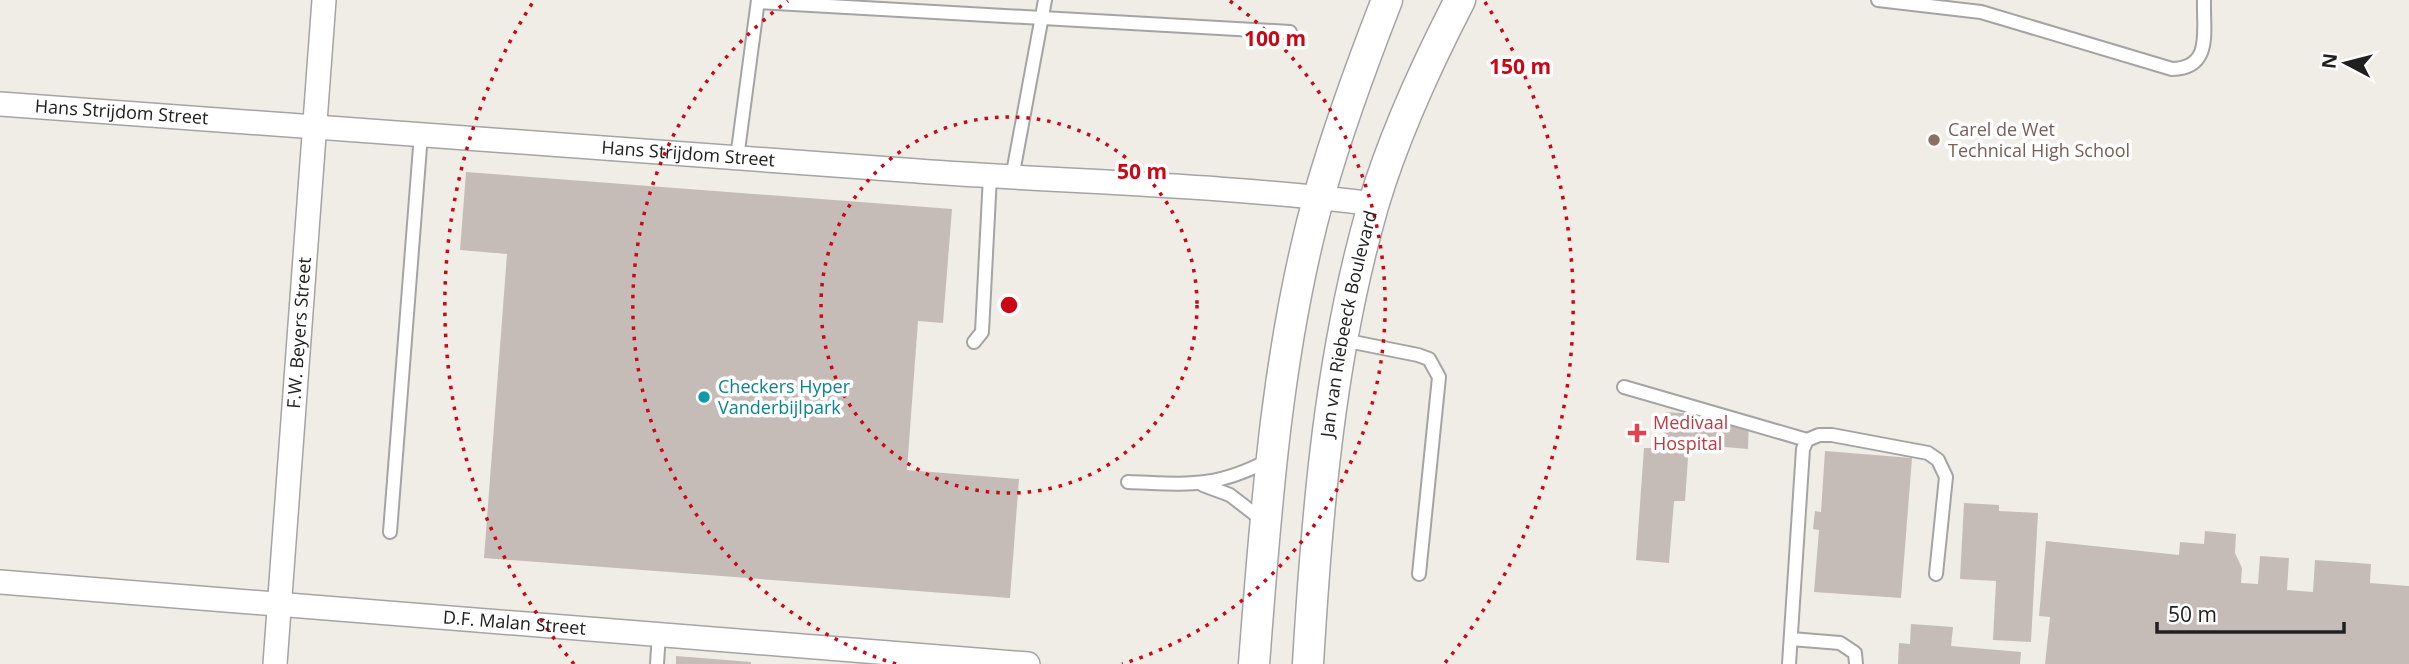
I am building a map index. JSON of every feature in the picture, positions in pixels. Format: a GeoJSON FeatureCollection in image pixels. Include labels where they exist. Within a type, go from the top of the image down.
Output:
{"type":"FeatureCollection","features":[{"type":"Feature","properties":{"kind":"street","name":"F.W. Beyers Street"},"geometry":{"type":"LineString","coordinates":[[275,664],[324,0]]}},
{"type":"Feature","properties":{"kind":"street"},"geometry":{"type":"LineString","coordinates":[[1255,664],[1270,459],[1285,358],[1319,197],[1351,94],[1387,0]]}},
{"type":"Feature","properties":{"kind":"street","name":"Jan van Riebeeck Boulevard"},"geometry":{"type":"LineString","coordinates":[[1308,664],[1325,445],[1343,340],[1374,204],[1417,89],[1460,0]]}},
{"type":"Feature","properties":{"kind":"street","name":"Hans Strijdom Street"},"geometry":{"type":"LineString","coordinates":[[0,104],[316,124],[737,158],[1319,197],[1374,204]]}},
{"type":"Feature","properties":{"kind":"street","name":"D.F. Malan Street"},"geometry":{"type":"LineString","coordinates":[[0,582],[1028,664]]}},
{"type":"Feature","properties":{"kind":"lane"},"geometry":{"type":"LineString","coordinates":[[974,342],[982,332],[1001,177],[1045,0]]}},
{"type":"Feature","properties":{"kind":"lane"},"geometry":{"type":"LineString","coordinates":[[1878,0],[1981,12],[2172,69],[2187,69],[2196,63],[2202,53],[2204,0]]}},
{"type":"Feature","properties":{"kind":"lane"},"geometry":{"type":"LineString","coordinates":[[737,158],[758,1],[1040,20],[1290,32]]}},
{"type":"Feature","properties":{"kind":"lane"},"geometry":{"type":"LineString","coordinates":[[390,532],[421,134]]}},
{"type":"Feature","properties":{"kind":"lane"},"geometry":{"type":"LineString","coordinates":[[1343,340],[1429,359],[1439,377],[1419,574]]}},
{"type":"Feature","properties":{"kind":"lane"},"geometry":{"type":"LineString","coordinates":[[1624,387],[1807,440],[1819,435],[1832,435],[1928,453],[1938,460],[1945,477],[1936,574]]}},
{"type":"Feature","properties":{"kind":"lane"},"geometry":{"type":"LineString","coordinates":[[1789,664],[1803,449],[1807,440]]}},
{"type":"Feature","properties":{"kind":"lane"},"geometry":{"type":"LineString","coordinates":[[1202,485],[1228,478],[1270,459]]}},
{"type":"Feature","properties":{"kind":"lane"},"geometry":{"type":"LineString","coordinates":[[1128,482],[1202,485],[1230,495],[1265,522]]}},
{"type":"Feature","properties":{"kind":"lane"},"geometry":{"type":"LineString","coordinates":[[657,664],[659,633]]}},
{"type":"Feature","properties":{"kind":"lane"},"geometry":{"type":"LineString","coordinates":[[1791,639],[1840,643],[1855,653],[1856,664]]}},
{"type":"Feature","properties":{"kind":"building","name":"Checkers Hyper Vanderbijlpark"},"geometry":{"type":"Polygon","coordinates":[[[466,172],[952,209],[943,323],[918,321],[907,470],[1019,479],[1010,598],[484,558],[507,254],[460,250],[466,172]]]}},
{"type":"Feature","properties":{"kind":"building"},"geometry":{"type":"Polygon","coordinates":[[[1665,412],[1749,417],[1748,449],[1689,444],[1685,501],[1674,501],[1669,563],[1636,560],[1644,448],[1664,448],[1665,412]]]}},
{"type":"Feature","properties":{"kind":"building"},"geometry":{"type":"Polygon","coordinates":[[[1825,451],[1912,458],[1901,598],[1814,592],[1819,530],[1813,529],[1815,511],[1821,512],[1825,451]]]}},
{"type":"Feature","properties":{"kind":"building"},"geometry":{"type":"Polygon","coordinates":[[[1964,503],[1999,505],[1999,511],[2038,513],[2031,642],[1993,640],[1996,581],[1960,579],[1964,503]]]}},
{"type":"Feature","properties":{"kind":"building"},"geometry":{"type":"Polygon","coordinates":[[[2205,531],[2236,534],[2235,553],[2242,568],[2241,583],[2258,584],[2260,556],[2289,558],[2287,590],[2313,592],[2315,560],[2371,564],[2370,583],[2409,586],[2409,664],[2045,664],[2050,617],[2039,616],[2046,541],[2179,555],[2180,542],[2204,544],[2205,531]]]}},
{"type":"Feature","properties":{"kind":"building"},"geometry":{"type":"Polygon","coordinates":[[[1911,624],[1953,627],[1951,646],[2021,652],[2020,664],[1898,664],[1899,643],[1910,644],[1911,624]]]}},
{"type":"Feature","properties":{"kind":"building"},"geometry":{"type":"Polygon","coordinates":[[[676,656],[751,662],[751,664],[676,664],[676,656]]]}},
{"type":"Feature","properties":{"kind":"place","name":"Carel de Wet Technical High School"},"geometry":{"type":"Point","coordinates":[1934,140]}},
{"type":"Feature","properties":{"kind":"place","name":"Checkers Hyper Vanderbijlpark"},"geometry":{"type":"Point","coordinates":[704,397]}},
{"type":"Feature","properties":{"kind":"place","name":"Medivaal Hospital"},"geometry":{"type":"Point","coordinates":[1637,433]}}]}
